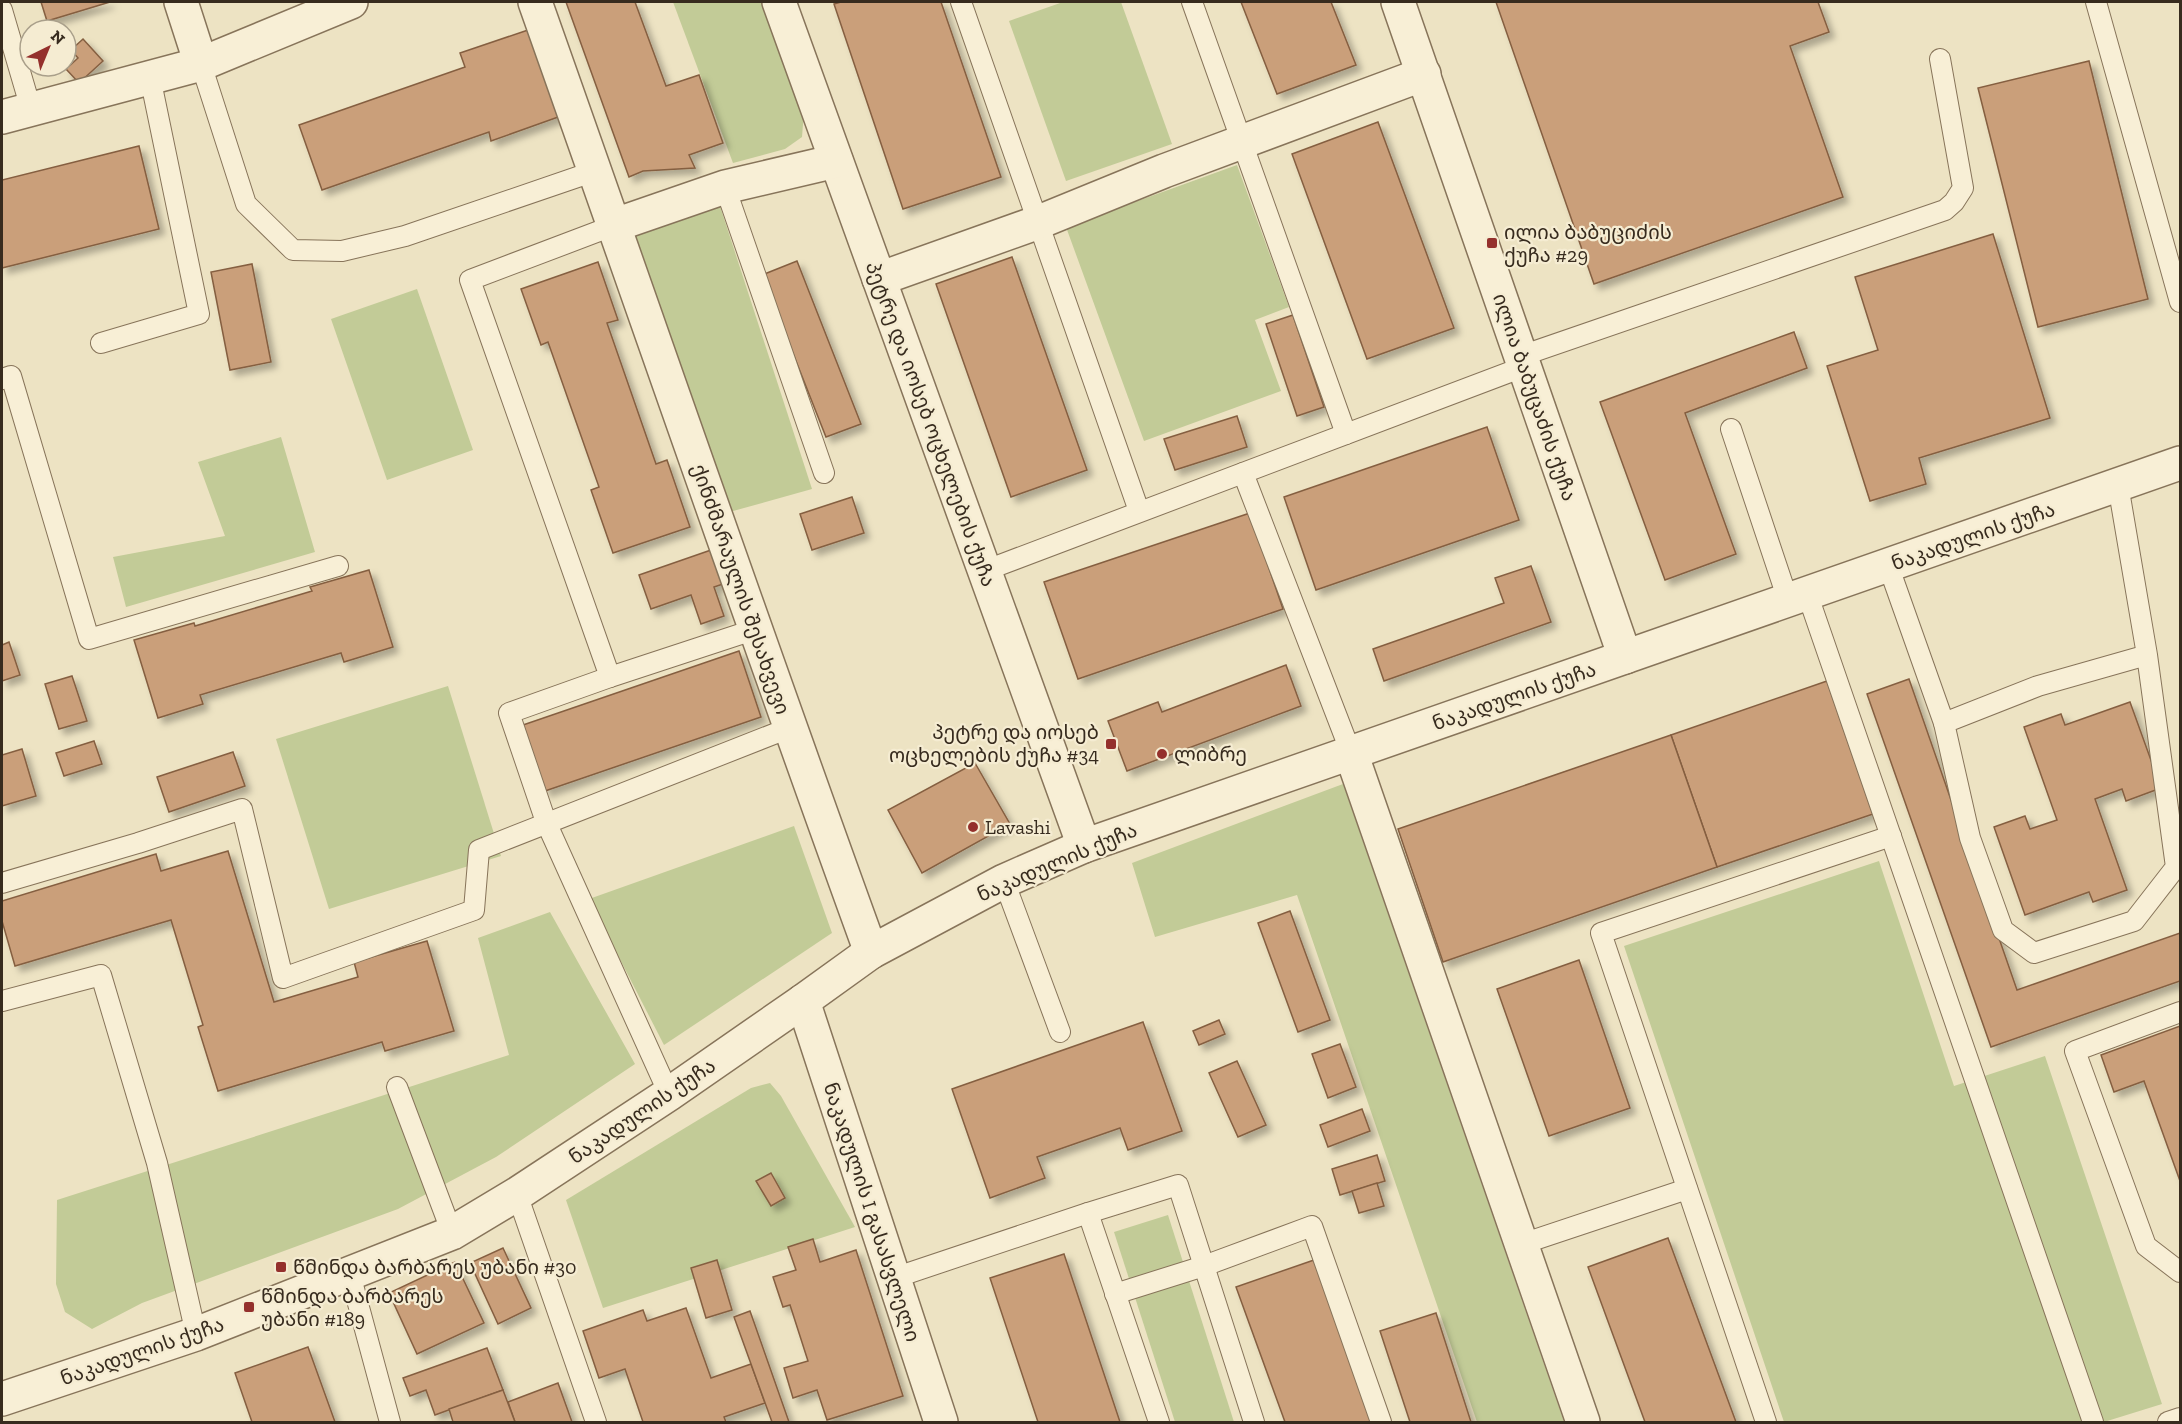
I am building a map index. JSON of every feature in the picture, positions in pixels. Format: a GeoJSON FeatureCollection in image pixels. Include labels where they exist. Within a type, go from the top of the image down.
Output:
{"type":"FeatureCollection","features":[{"type":"Feature","properties":{"kind":"street"},"geometry":{"type":"LineString","coordinates":[[181,2],[201,64]]}},
{"type":"Feature","properties":{"kind":"street"},"geometry":{"type":"LineString","coordinates":[[16,113],[201,64],[351,2]]}},
{"type":"Feature","properties":{"kind":"street","name":"ქინძმარაულის შესახვევი"},"geometry":{"type":"LineString","coordinates":[[534,2],[615,225],[789,728],[871,951]]}},
{"type":"Feature","properties":{"kind":"street","name":"პეტრე და იოსებ ოცხელების ქუჩა"},"geometry":{"type":"LineString","coordinates":[[779,2],[1084,846]]}},
{"type":"Feature","properties":{"kind":"street","name":"ილია ბაბუცაძის ქუჩა"},"geometry":{"type":"LineString","coordinates":[[1398,2],[1625,657]]}},
{"type":"Feature","properties":{"kind":"street"},"geometry":{"type":"LineString","coordinates":[[879,279],[1039,222],[1164,171],[1424,74]]}},
{"type":"Feature","properties":{"kind":"street"},"geometry":{"type":"LineString","coordinates":[[615,225],[725,186],[836,161]]}},
{"type":"Feature","properties":{"kind":"street","name":"ნაკადულის ქუჩა"},"geometry":{"type":"LineString","coordinates":[[2,1399],[196,1334],[452,1233],[517,1194],[669,1094],[871,951],[1004,881],[1084,846],[2181,463]]}},
{"type":"Feature","properties":{"kind":"street"},"geometry":{"type":"LineString","coordinates":[[1351,753],[1583,1422]]}},
{"type":"Feature","properties":{"kind":"street","name":"ნაკადულის I გასასვლელი"},"geometry":{"type":"LineString","coordinates":[[803,1001],[941,1422]]}},
{"type":"Feature","properties":{"kind":"lane"},"geometry":{"type":"LineString","coordinates":[[961,2],[1140,512]]}},
{"type":"Feature","properties":{"kind":"lane"},"geometry":{"type":"LineString","coordinates":[[1192,2],[1346,434]]}},
{"type":"Feature","properties":{"kind":"lane"},"geometry":{"type":"LineString","coordinates":[[2096,2],[2181,302]]}},
{"type":"Feature","properties":{"kind":"lane"},"geometry":{"type":"LineString","coordinates":[[2,10],[18,63]]}},
{"type":"Feature","properties":{"kind":"lane"},"geometry":{"type":"LineString","coordinates":[[984,571],[1346,434],[1522,361],[1945,210],[1954,202],[1963,188],[1940,59]]}},
{"type":"Feature","properties":{"kind":"lane"},"geometry":{"type":"LineString","coordinates":[[2,60],[18,69]]}},
{"type":"Feature","properties":{"kind":"lane"},"geometry":{"type":"LineString","coordinates":[[201,64],[246,204],[293,250],[342,251],[405,236],[595,171]]}},
{"type":"Feature","properties":{"kind":"lane"},"geometry":{"type":"LineString","coordinates":[[101,343],[199,314],[150,77]]}},
{"type":"Feature","properties":{"kind":"lane"},"geometry":{"type":"LineString","coordinates":[[16,113],[19,78]]}},
{"type":"Feature","properties":{"kind":"lane"},"geometry":{"type":"LineString","coordinates":[[725,186],[824,473]]}},
{"type":"Feature","properties":{"kind":"lane"},"geometry":{"type":"LineString","coordinates":[[610,677],[470,280],[615,225]]}},
{"type":"Feature","properties":{"kind":"lane"},"geometry":{"type":"LineString","coordinates":[[2,379],[11,376],[89,639],[338,566]]}},
{"type":"Feature","properties":{"kind":"lane"},"geometry":{"type":"LineString","coordinates":[[1731,429],[1891,836],[2093,1422]]}},
{"type":"Feature","properties":{"kind":"lane"},"geometry":{"type":"LineString","coordinates":[[1243,473],[1351,753]]}},
{"type":"Feature","properties":{"kind":"lane"},"geometry":{"type":"LineString","coordinates":[[1888,565],[1944,723],[1970,838],[2003,930],[2034,953],[2134,921],[2176,867],[2147,655],[2118,485]]}},
{"type":"Feature","properties":{"kind":"lane"},"geometry":{"type":"LineString","coordinates":[[669,1094],[546,822],[509,712],[756,629]]}},
{"type":"Feature","properties":{"kind":"lane"},"geometry":{"type":"LineString","coordinates":[[1944,723],[2038,686],[2147,655]]}},
{"type":"Feature","properties":{"kind":"lane"},"geometry":{"type":"LineString","coordinates":[[2,883],[138,843],[242,809],[283,978],[474,910],[479,850],[789,728]]}},
{"type":"Feature","properties":{"kind":"lane"},"geometry":{"type":"LineString","coordinates":[[1766,1422],[1600,933],[1891,836]]}},
{"type":"Feature","properties":{"kind":"lane"},"geometry":{"type":"LineString","coordinates":[[1004,881],[1060,1032]]}},
{"type":"Feature","properties":{"kind":"lane"},"geometry":{"type":"LineString","coordinates":[[2,1001],[101,975],[157,1163],[196,1334]]}},
{"type":"Feature","properties":{"kind":"lane"},"geometry":{"type":"LineString","coordinates":[[2181,1012],[2075,1051],[2146,1246],[2181,1272]]}},
{"type":"Feature","properties":{"kind":"lane"},"geometry":{"type":"LineString","coordinates":[[397,1087],[452,1233]]}},
{"type":"Feature","properties":{"kind":"lane"},"geometry":{"type":"LineString","coordinates":[[894,1278],[1178,1185],[1254,1422]]}},
{"type":"Feature","properties":{"kind":"lane"},"geometry":{"type":"LineString","coordinates":[[1522,1244],[1687,1189]]}},
{"type":"Feature","properties":{"kind":"lane"},"geometry":{"type":"LineString","coordinates":[[517,1194],[596,1422]]}},
{"type":"Feature","properties":{"kind":"lane"},"geometry":{"type":"LineString","coordinates":[[1088,1214],[1159,1422]]}},
{"type":"Feature","properties":{"kind":"lane"},"geometry":{"type":"LineString","coordinates":[[1115,1294],[1204,1266],[1312,1226],[1381,1422]]}},
{"type":"Feature","properties":{"kind":"lane"},"geometry":{"type":"LineString","coordinates":[[350,1274],[390,1422]]}},
{"type":"Feature","properties":{"kind":"lane"},"geometry":{"type":"LineString","coordinates":[[2168,1422],[2181,1418]]}},
{"type":"Feature","properties":{"kind":"green space"},"geometry":{"type":"Polygon","coordinates":[[[673,2],[764,2],[804,111],[802,137],[785,149],[733,163],[673,2]]]}},
{"type":"Feature","properties":{"kind":"green space"},"geometry":{"type":"Polygon","coordinates":[[[1063,2],[1121,2],[1172,144],[1066,181],[1009,21],[1063,2]]]}},
{"type":"Feature","properties":{"kind":"green space"},"geometry":{"type":"Polygon","coordinates":[[[1237,165],[1289,307],[1255,320],[1281,391],[1144,441],[1066,227],[1237,165]]]}},
{"type":"Feature","properties":{"kind":"green space"},"geometry":{"type":"Polygon","coordinates":[[[719,203],[812,489],[726,513],[634,233],[719,203]]]}},
{"type":"Feature","properties":{"kind":"green space"},"geometry":{"type":"Polygon","coordinates":[[[417,289],[473,450],[387,480],[331,319],[417,289]]]}},
{"type":"Feature","properties":{"kind":"green space"},"geometry":{"type":"Polygon","coordinates":[[[281,437],[315,552],[126,607],[113,557],[225,536],[198,462],[281,437]]]}},
{"type":"Feature","properties":{"kind":"green space"},"geometry":{"type":"Polygon","coordinates":[[[448,686],[501,856],[329,909],[276,739],[448,686]]]}},
{"type":"Feature","properties":{"kind":"green space"},"geometry":{"type":"Polygon","coordinates":[[[1343,784],[1564,1422],[1477,1422],[1297,895],[1155,937],[1132,863],[1343,784]]]}},
{"type":"Feature","properties":{"kind":"green space"},"geometry":{"type":"Polygon","coordinates":[[[794,826],[832,933],[664,1045],[589,899],[794,826]]]}},
{"type":"Feature","properties":{"kind":"green space"},"geometry":{"type":"Polygon","coordinates":[[[1879,861],[1954,1086],[2045,1056],[2162,1404],[2104,1422],[1784,1422],[1624,946],[1879,861]]]}},
{"type":"Feature","properties":{"kind":"green space"},"geometry":{"type":"Polygon","coordinates":[[[550,912],[635,1064],[496,1157],[398,1209],[142,1303],[92,1329],[65,1312],[56,1284],[57,1200],[509,1055],[478,938],[550,912]]]}},
{"type":"Feature","properties":{"kind":"green space"},"geometry":{"type":"Polygon","coordinates":[[[770,1083],[781,1096],[855,1227],[603,1308],[566,1200],[751,1088],[770,1083]]]}},
{"type":"Feature","properties":{"kind":"green space"},"geometry":{"type":"Polygon","coordinates":[[[1168,1215],[1234,1422],[1175,1422],[1114,1232],[1168,1215]]]}},
{"type":"Feature","properties":{"kind":"building"},"geometry":{"type":"Polygon","coordinates":[[[41,2],[110,2],[57,18],[46,18],[41,2]]]}},
{"type":"Feature","properties":{"kind":"building"},"geometry":{"type":"Polygon","coordinates":[[[566,2],[635,2],[666,86],[699,75],[723,143],[689,155],[695,168],[643,171],[629,177],[566,2]]]}},
{"type":"Feature","properties":{"kind":"building"},"geometry":{"type":"Polygon","coordinates":[[[841,2],[941,2],[1001,177],[903,209],[834,4],[841,2]]]}},
{"type":"Feature","properties":{"kind":"building"},"geometry":{"type":"Polygon","coordinates":[[[1241,2],[1331,2],[1356,65],[1277,94],[1241,2]]]}},
{"type":"Feature","properties":{"kind":"building"},"geometry":{"type":"Polygon","coordinates":[[[1496,2],[1818,2],[1829,32],[1790,46],[1843,197],[1594,284],[1496,2]]]}},
{"type":"Feature","properties":{"kind":"building"},"geometry":{"type":"Polygon","coordinates":[[[531,29],[561,116],[491,141],[489,132],[322,190],[299,125],[465,67],[460,53],[531,29]]]}},
{"type":"Feature","properties":{"kind":"building"},"geometry":{"type":"Polygon","coordinates":[[[83,39],[103,61],[79,83],[74,78],[78,78],[78,44],[83,39]]]}},
{"type":"Feature","properties":{"kind":"building"},"geometry":{"type":"Polygon","coordinates":[[[2089,61],[2148,299],[2038,327],[1978,88],[2089,61]]]}},
{"type":"Feature","properties":{"kind":"building"},"geometry":{"type":"Polygon","coordinates":[[[1378,122],[1454,328],[1367,359],[1292,154],[1378,122]]]}},
{"type":"Feature","properties":{"kind":"building"},"geometry":{"type":"Polygon","coordinates":[[[139,146],[159,229],[2,268],[2,180],[139,146]]]}},
{"type":"Feature","properties":{"kind":"building"},"geometry":{"type":"Polygon","coordinates":[[[1993,234],[2050,418],[1919,458],[1926,484],[1870,501],[1827,366],[1878,350],[1855,277],[1993,234]]]}},
{"type":"Feature","properties":{"kind":"building"},"geometry":{"type":"Polygon","coordinates":[[[1012,257],[1087,470],[1011,497],[936,284],[1012,257]]]}},
{"type":"Feature","properties":{"kind":"building"},"geometry":{"type":"Polygon","coordinates":[[[797,261],[861,424],[826,437],[762,275],[797,261]]]}},
{"type":"Feature","properties":{"kind":"building"},"geometry":{"type":"Polygon","coordinates":[[[598,262],[618,320],[607,323],[656,464],[667,460],[690,527],[613,553],[591,490],[599,487],[548,342],[541,345],[521,289],[598,262]]]}},
{"type":"Feature","properties":{"kind":"building"},"geometry":{"type":"Polygon","coordinates":[[[252,264],[271,362],[230,370],[211,272],[252,264]]]}},
{"type":"Feature","properties":{"kind":"building"},"geometry":{"type":"Polygon","coordinates":[[[1293,315],[1324,407],[1297,416],[1266,324],[1293,315]]]}},
{"type":"Feature","properties":{"kind":"building"},"geometry":{"type":"Polygon","coordinates":[[[1794,332],[1807,368],[1685,413],[1736,554],[1665,580],[1600,402],[1794,332]]]}},
{"type":"Feature","properties":{"kind":"building"},"geometry":{"type":"Polygon","coordinates":[[[1237,416],[1247,447],[1175,470],[1164,439],[1237,416]]]}},
{"type":"Feature","properties":{"kind":"building"},"geometry":{"type":"Polygon","coordinates":[[[1487,427],[1519,520],[1316,590],[1284,497],[1487,427]]]}},
{"type":"Feature","properties":{"kind":"building"},"geometry":{"type":"Polygon","coordinates":[[[852,497],[864,533],[812,550],[800,514],[852,497]]]}},
{"type":"Feature","properties":{"kind":"building"},"geometry":{"type":"Polygon","coordinates":[[[1250,513],[1283,609],[1078,679],[1044,582],[1250,513]]]}},
{"type":"Feature","properties":{"kind":"building"},"geometry":{"type":"Polygon","coordinates":[[[711,550],[723,584],[714,587],[724,616],[701,624],[691,595],[651,609],[639,575],[711,550]]]}},
{"type":"Feature","properties":{"kind":"building"},"geometry":{"type":"Polygon","coordinates":[[[1531,566],[1551,622],[1384,681],[1373,649],[1504,603],[1495,578],[1531,566]]]}},
{"type":"Feature","properties":{"kind":"building"},"geometry":{"type":"Polygon","coordinates":[[[369,570],[393,647],[344,662],[341,653],[200,695],[203,704],[158,718],[134,640],[194,623],[195,626],[312,591],[310,587],[369,570]]]}},
{"type":"Feature","properties":{"kind":"building"},"geometry":{"type":"Polygon","coordinates":[[[9,642],[20,675],[2,681],[2,645],[9,642]]]}},
{"type":"Feature","properties":{"kind":"building"},"geometry":{"type":"Polygon","coordinates":[[[739,651],[761,717],[545,791],[523,725],[739,651]]]}},
{"type":"Feature","properties":{"kind":"building"},"geometry":{"type":"Polygon","coordinates":[[[1286,665],[1301,706],[1127,771],[1108,721],[1158,702],[1162,712],[1286,665]]]}},
{"type":"Feature","properties":{"kind":"building"},"geometry":{"type":"Polygon","coordinates":[[[72,676],[87,721],[59,729],[45,684],[72,676]]]}},
{"type":"Feature","properties":{"kind":"building"},"geometry":{"type":"Polygon","coordinates":[[[1909,679],[2017,990],[2180,933],[2180,981],[1991,1047],[1867,694],[1909,679]]]}},
{"type":"Feature","properties":{"kind":"building"},"geometry":{"type":"Polygon","coordinates":[[[1827,681],[1873,814],[1717,867],[1671,735],[1827,681]]]}},
{"type":"Feature","properties":{"kind":"building"},"geometry":{"type":"Polygon","coordinates":[[[2130,702],[2161,788],[2126,801],[2122,789],[2095,799],[2127,890],[2093,902],[2089,892],[2025,915],[1994,827],[2025,816],[2030,829],[2057,820],[2024,727],[2061,714],[2065,725],[2130,702]]]}},
{"type":"Feature","properties":{"kind":"building"},"geometry":{"type":"Polygon","coordinates":[[[1671,735],[1717,867],[1443,962],[1398,829],[1671,735]]]}},
{"type":"Feature","properties":{"kind":"building"},"geometry":{"type":"Polygon","coordinates":[[[94,741],[102,764],[64,776],[56,753],[94,741]]]}},
{"type":"Feature","properties":{"kind":"building"},"geometry":{"type":"Polygon","coordinates":[[[22,749],[36,796],[2,806],[2,755],[22,749]]]}},
{"type":"Feature","properties":{"kind":"building"},"geometry":{"type":"Polygon","coordinates":[[[233,752],[245,786],[169,812],[157,777],[233,752]]]}},
{"type":"Feature","properties":{"kind":"building"},"geometry":{"type":"Polygon","coordinates":[[[975,763],[1010,824],[922,873],[888,810],[975,763]]]}},
{"type":"Feature","properties":{"kind":"building"},"geometry":{"type":"Polygon","coordinates":[[[228,851],[274,1002],[358,977],[354,962],[427,941],[454,1031],[385,1051],[382,1042],[218,1091],[198,1027],[203,1025],[171,920],[15,966],[2,921],[2,901],[156,854],[161,871],[228,851]]]}},
{"type":"Feature","properties":{"kind":"building"},"geometry":{"type":"Polygon","coordinates":[[[1290,911],[1330,1020],[1298,1032],[1258,923],[1290,911]]]}},
{"type":"Feature","properties":{"kind":"building"},"geometry":{"type":"Polygon","coordinates":[[[1579,960],[1630,1108],[1549,1136],[1497,989],[1579,960]]]}},
{"type":"Feature","properties":{"kind":"building"},"geometry":{"type":"Polygon","coordinates":[[[1219,1020],[1225,1034],[1199,1045],[1193,1031],[1219,1020]]]}},
{"type":"Feature","properties":{"kind":"building"},"geometry":{"type":"Polygon","coordinates":[[[1143,1022],[1182,1131],[1128,1150],[1120,1128],[1037,1157],[1045,1178],[990,1198],[952,1089],[1143,1022]]]}},
{"type":"Feature","properties":{"kind":"building"},"geometry":{"type":"Polygon","coordinates":[[[2180,1026],[2180,1181],[2144,1081],[2114,1092],[2101,1055],[2180,1026]]]}},
{"type":"Feature","properties":{"kind":"building"},"geometry":{"type":"Polygon","coordinates":[[[1340,1044],[1356,1087],[1328,1098],[1312,1054],[1340,1044]]]}},
{"type":"Feature","properties":{"kind":"building"},"geometry":{"type":"Polygon","coordinates":[[[1237,1061],[1266,1125],[1238,1137],[1209,1073],[1237,1061]]]}},
{"type":"Feature","properties":{"kind":"building"},"geometry":{"type":"Polygon","coordinates":[[[1362,1109],[1370,1131],[1328,1147],[1320,1125],[1362,1109]]]}},
{"type":"Feature","properties":{"kind":"building"},"geometry":{"type":"Polygon","coordinates":[[[1377,1155],[1385,1181],[1340,1195],[1332,1169],[1377,1155]]]}},
{"type":"Feature","properties":{"kind":"building"},"geometry":{"type":"Polygon","coordinates":[[[771,1173],[785,1198],[771,1206],[756,1181],[771,1173]]]}},
{"type":"Feature","properties":{"kind":"building"},"geometry":{"type":"Polygon","coordinates":[[[1377,1183],[1384,1206],[1359,1213],[1352,1191],[1377,1183]]]}},
{"type":"Feature","properties":{"kind":"building"},"geometry":{"type":"Polygon","coordinates":[[[1668,1238],[1736,1422],[1645,1422],[1588,1267],[1668,1238]]]}},
{"type":"Feature","properties":{"kind":"building"},"geometry":{"type":"Polygon","coordinates":[[[813,1239],[820,1262],[856,1250],[903,1396],[827,1420],[817,1390],[793,1398],[784,1368],[808,1361],[790,1305],[783,1307],[773,1277],[796,1270],[788,1247],[813,1239]]]}},
{"type":"Feature","properties":{"kind":"building"},"geometry":{"type":"Polygon","coordinates":[[[503,1248],[531,1308],[498,1324],[470,1263],[503,1248]]]}},
{"type":"Feature","properties":{"kind":"building"},"geometry":{"type":"Polygon","coordinates":[[[1064,1254],[1120,1422],[1038,1422],[990,1278],[1064,1254]]]}},
{"type":"Feature","properties":{"kind":"building"},"geometry":{"type":"Polygon","coordinates":[[[717,1260],[732,1310],[706,1318],[691,1268],[717,1260]]]}},
{"type":"Feature","properties":{"kind":"building"},"geometry":{"type":"Polygon","coordinates":[[[1314,1260],[1372,1422],[1285,1422],[1236,1287],[1314,1260]]]}},
{"type":"Feature","properties":{"kind":"building"},"geometry":{"type":"Polygon","coordinates":[[[455,1262],[484,1323],[417,1354],[389,1293],[455,1262]]]}},
{"type":"Feature","properties":{"kind":"building"},"geometry":{"type":"Polygon","coordinates":[[[686,1308],[711,1378],[751,1364],[765,1403],[724,1417],[726,1422],[643,1422],[625,1369],[599,1378],[583,1331],[643,1310],[647,1321],[686,1308]]]}},
{"type":"Feature","properties":{"kind":"building"},"geometry":{"type":"Polygon","coordinates":[[[750,1311],[789,1422],[772,1422],[734,1317],[750,1311]]]}},
{"type":"Feature","properties":{"kind":"building"},"geometry":{"type":"Polygon","coordinates":[[[1436,1313],[1471,1422],[1410,1422],[1380,1331],[1436,1313]]]}},
{"type":"Feature","properties":{"kind":"building"},"geometry":{"type":"Polygon","coordinates":[[[308,1347],[335,1422],[252,1422],[235,1373],[308,1347]]]}},
{"type":"Feature","properties":{"kind":"building"},"geometry":{"type":"Polygon","coordinates":[[[487,1348],[503,1390],[435,1415],[426,1390],[410,1396],[403,1378],[487,1348]]]}},
{"type":"Feature","properties":{"kind":"building"},"geometry":{"type":"Polygon","coordinates":[[[558,1383],[572,1422],[515,1422],[508,1402],[558,1383]]]}},
{"type":"Feature","properties":{"kind":"building"},"geometry":{"type":"Polygon","coordinates":[[[503,1390],[515,1422],[453,1422],[449,1409],[503,1390]]]}},
{"type":"Feature","properties":{"kind":"place","name":"ილია ბაბუციძის ქუჩა #29"},"geometry":{"type":"Point","coordinates":[1492,243]}},
{"type":"Feature","properties":{"kind":"place","name":"პეტრე და იოსებ ოცხელების ქუჩა #34"},"geometry":{"type":"Point","coordinates":[1111,744]}},
{"type":"Feature","properties":{"kind":"place","name":"ლიბრე"},"geometry":{"type":"Point","coordinates":[1162,754]}},
{"type":"Feature","properties":{"kind":"place","name":"Lavashi"},"geometry":{"type":"Point","coordinates":[973,827]}},
{"type":"Feature","properties":{"kind":"place","name":"წმინდა ბარბარეს უბანი #30"},"geometry":{"type":"Point","coordinates":[281,1267]}},
{"type":"Feature","properties":{"kind":"place","name":"წმინდა ბარბარეს უბანი #189"},"geometry":{"type":"Point","coordinates":[249,1307]}}]}
